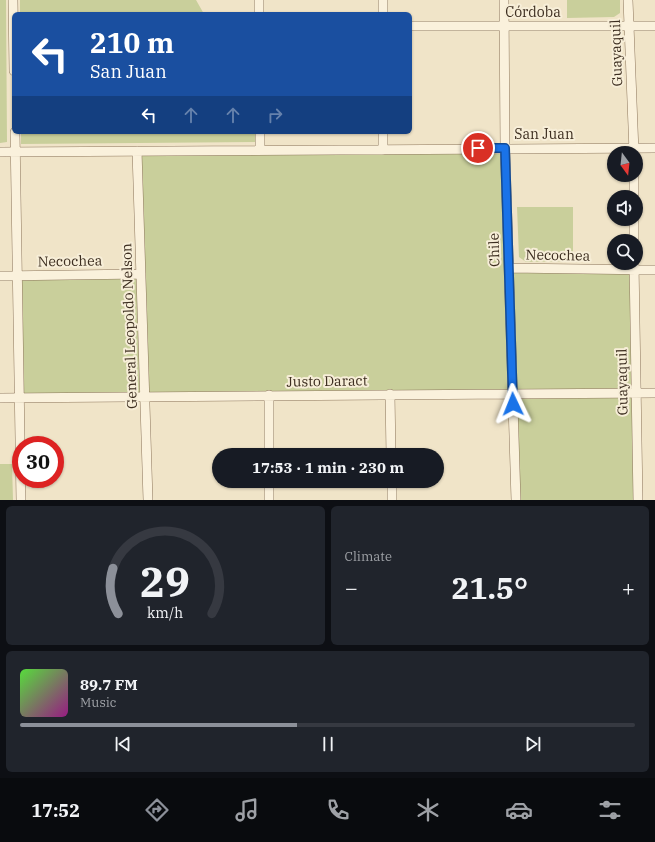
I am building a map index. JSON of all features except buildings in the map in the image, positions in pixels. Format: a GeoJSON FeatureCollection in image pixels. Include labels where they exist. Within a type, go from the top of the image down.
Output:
{"type":"FeatureCollection","features":[{"type":"Feature","properties":{"kind":"street"},"geometry":{"type":"LineString","coordinates":[[13,0],[13,12]]}},
{"type":"Feature","properties":{"kind":"street"},"geometry":{"type":"LineString","coordinates":[[259,0],[259,12]]}},
{"type":"Feature","properties":{"kind":"street"},"geometry":{"type":"LineString","coordinates":[[383,0],[383,12]]}},
{"type":"Feature","properties":{"kind":"street","name":"Chile"},"geometry":{"type":"LineString","coordinates":[[504,0],[505,148],[516,500]]}},
{"type":"Feature","properties":{"kind":"street","name":"Guayaquil"},"geometry":{"type":"LineString","coordinates":[[628,0],[634,146]]}},
{"type":"Feature","properties":{"kind":"street","name":"Córdoba"},"geometry":{"type":"LineString","coordinates":[[412,26],[655,26]]}},
{"type":"Feature","properties":{"kind":"street"},"geometry":{"type":"LineString","coordinates":[[15,134],[21,500]]}},
{"type":"Feature","properties":{"kind":"street"},"geometry":{"type":"LineString","coordinates":[[260,134],[260,150]]}},
{"type":"Feature","properties":{"kind":"street"},"geometry":{"type":"LineString","coordinates":[[383,134],[384,150]]}},
{"type":"Feature","properties":{"kind":"street","name":"San Juan"},"geometry":{"type":"LineString","coordinates":[[0,152],[505,148],[607,150]]}},
{"type":"Feature","properties":{"kind":"street","name":"San Juan"},"geometry":{"type":"LineString","coordinates":[[643,150],[655,148]]}},
{"type":"Feature","properties":{"kind":"street","name":"General Leopoldo Nelson"},"geometry":{"type":"LineString","coordinates":[[137,151],[148,500]]}},
{"type":"Feature","properties":{"kind":"street","name":"Necochea"},"geometry":{"type":"LineString","coordinates":[[509,268],[607,266]]}},
{"type":"Feature","properties":{"kind":"street","name":"Necochea"},"geometry":{"type":"LineString","coordinates":[[643,268],[655,270]]}},
{"type":"Feature","properties":{"kind":"street","name":"Guayaquil"},"geometry":{"type":"LineString","coordinates":[[634,270],[638,500]]}},
{"type":"Feature","properties":{"kind":"street","name":"Necochea"},"geometry":{"type":"LineString","coordinates":[[0,276],[140,274]]}},
{"type":"Feature","properties":{"kind":"street","name":"Justo Daract"},"geometry":{"type":"LineString","coordinates":[[0,398],[655,393]]}},
{"type":"Feature","properties":{"kind":"street"},"geometry":{"type":"LineString","coordinates":[[390,394],[391,448]]}},
{"type":"Feature","properties":{"kind":"street"},"geometry":{"type":"LineString","coordinates":[[269,395],[269,448]]}},
{"type":"Feature","properties":{"kind":"street"},"geometry":{"type":"LineString","coordinates":[[269,488],[270,500]]}},
{"type":"Feature","properties":{"kind":"street"},"geometry":{"type":"LineString","coordinates":[[392,488],[392,500]]}},
{"type":"Feature","properties":{"kind":"green space"},"geometry":{"type":"Polygon","coordinates":[[[0,0],[6,0],[7,142],[0,143],[0,0]]]}},
{"type":"Feature","properties":{"kind":"green space"},"geometry":{"type":"Polygon","coordinates":[[[20,0],[196,0],[203,12],[20,12],[20,0]]]}},
{"type":"Feature","properties":{"kind":"green space"},"geometry":{"type":"Polygon","coordinates":[[[567,0],[620,0],[620,13],[614,17],[567,18],[567,0]]]}},
{"type":"Feature","properties":{"kind":"green space"},"geometry":{"type":"Polygon","coordinates":[[[21,134],[255,134],[255,142],[21,144],[21,134]]]}},
{"type":"Feature","properties":{"kind":"green space"},"geometry":{"type":"Polygon","coordinates":[[[505,148],[509,268],[634,270],[638,500],[516,500],[513,393],[20,398],[18,276],[140,274],[137,151],[505,148]]]}},
{"type":"Feature","properties":{"kind":"green space"},"geometry":{"type":"Polygon","coordinates":[[[517,207],[573,207],[573,261],[526,262],[519,257],[517,207]]]}},
{"type":"Feature","properties":{"kind":"green space"},"geometry":{"type":"Polygon","coordinates":[[[0,464],[12,464],[13,500],[0,500],[0,464]]]}},
{"type":"Feature","properties":{"kind":"route"},"geometry":{"type":"LineString","coordinates":[[478,148],[505,148],[513,404]]}}]}
